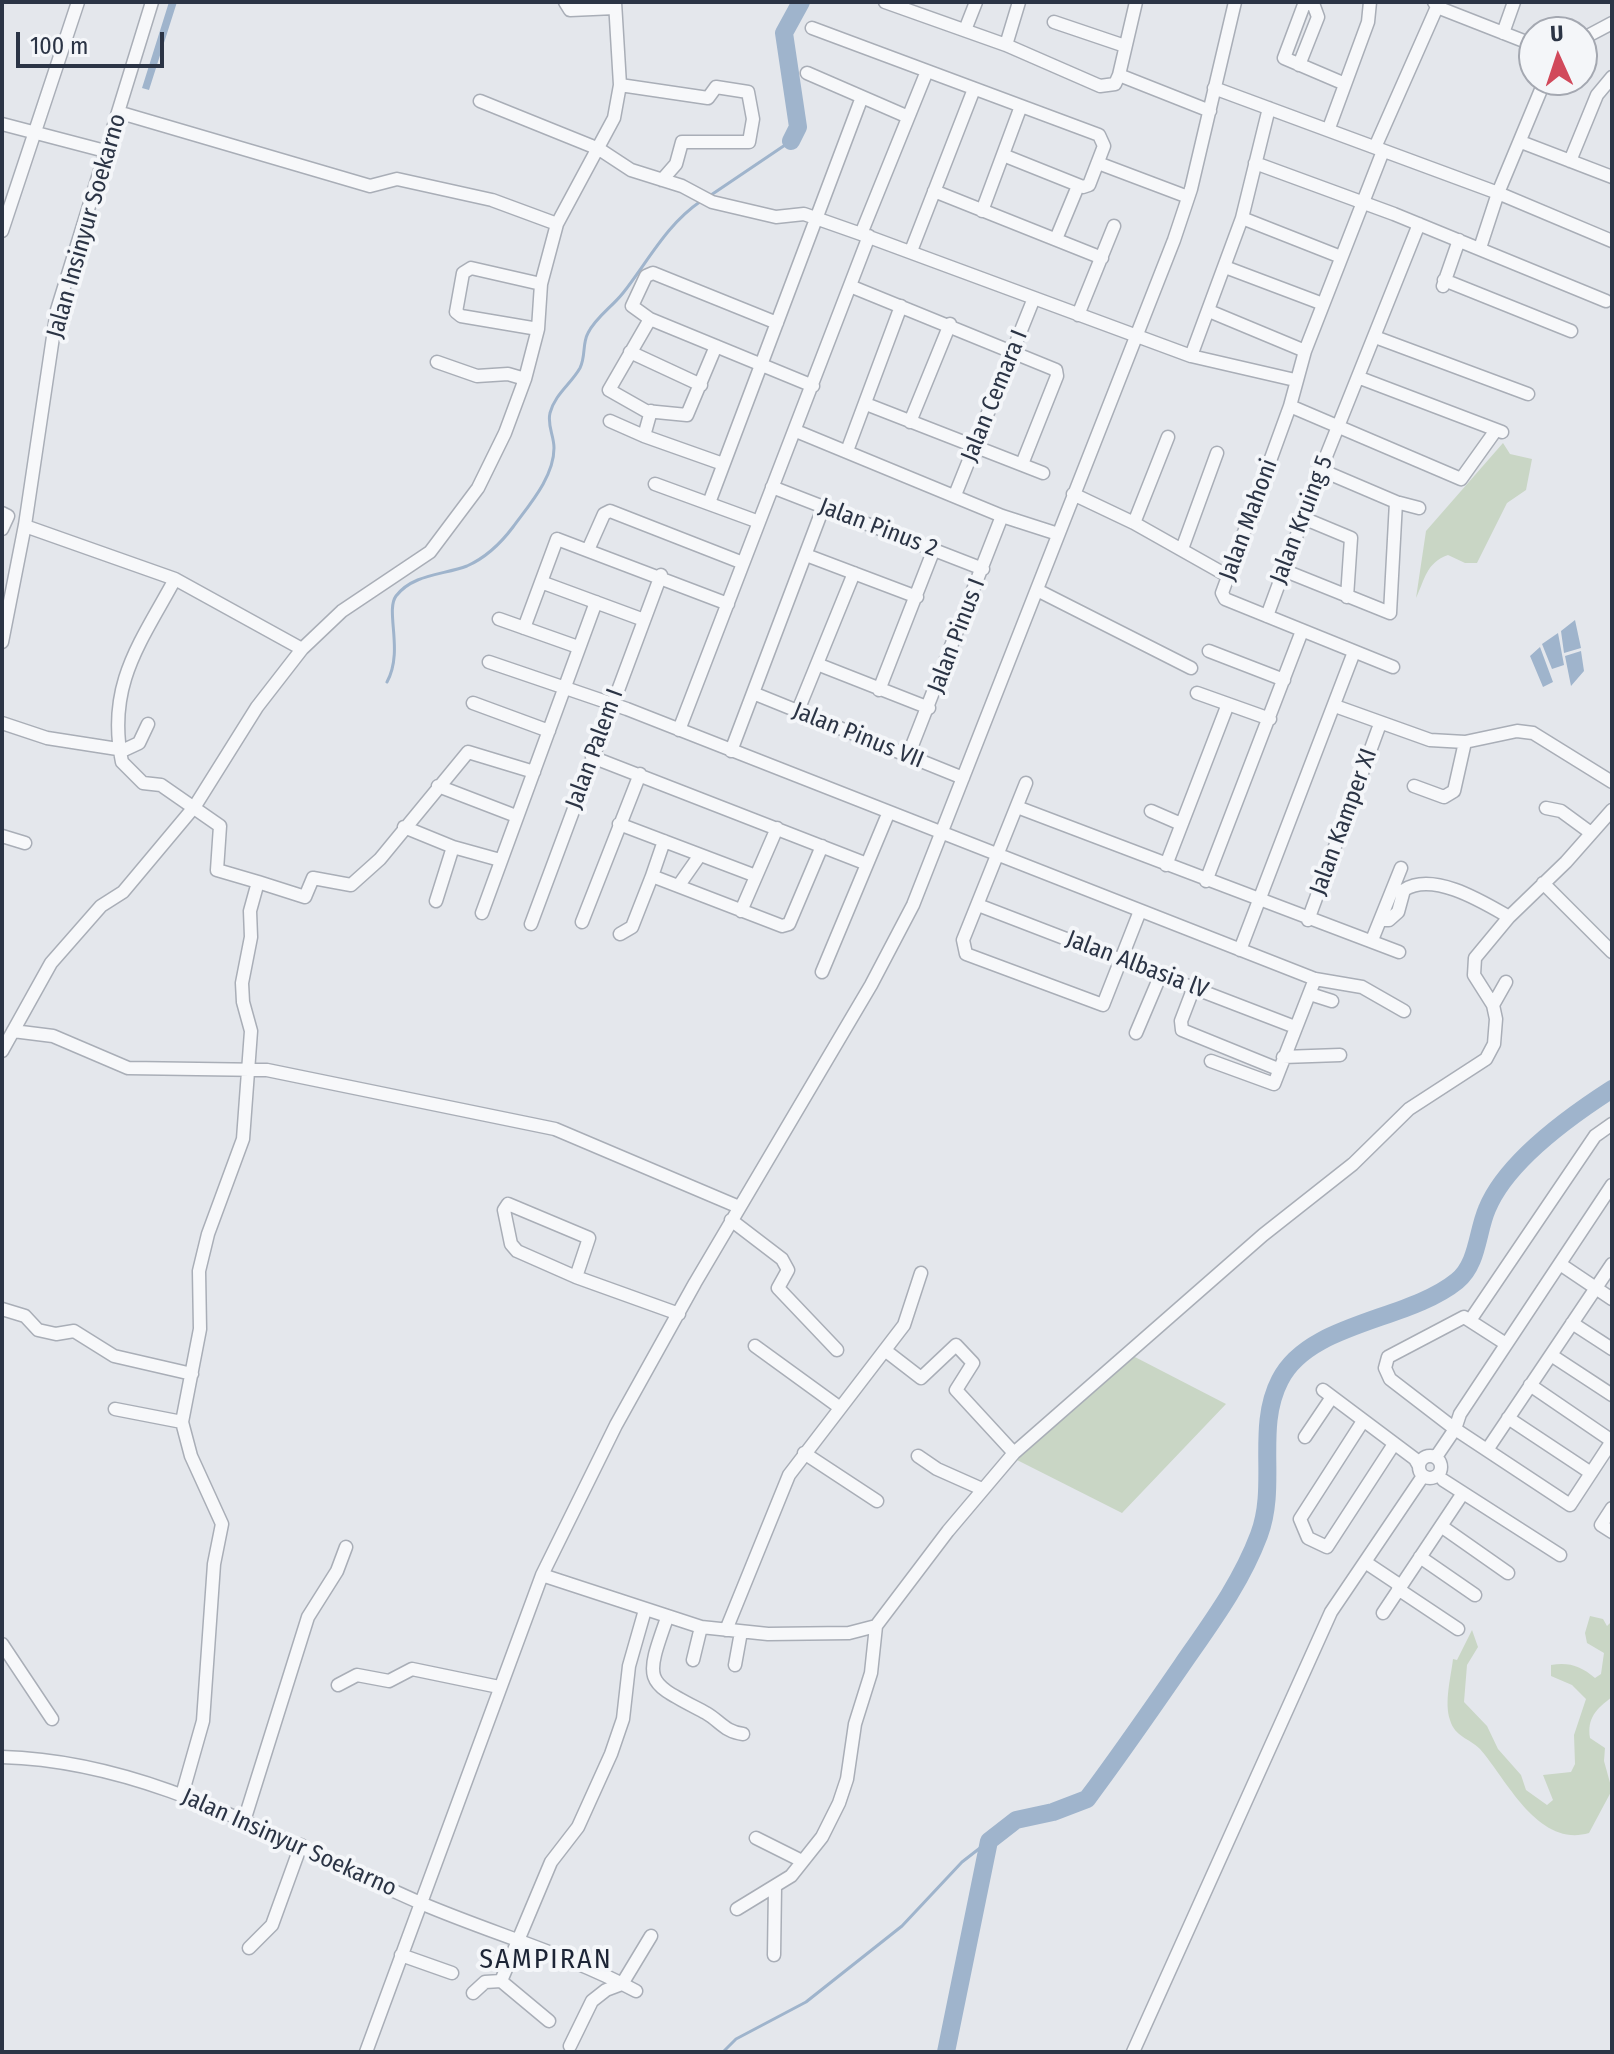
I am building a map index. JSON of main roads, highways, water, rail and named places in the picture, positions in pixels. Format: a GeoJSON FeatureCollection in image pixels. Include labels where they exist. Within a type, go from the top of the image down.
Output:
{"type":"FeatureCollection","features":[{"type":"Feature","properties":{"kind":"water"},"geometry":{"type":"Polygon","coordinates":[[[169,2],[177,2],[149,90],[142,88],[169,2]]]}},
{"type":"Feature","properties":{"kind":"water"},"geometry":{"type":"Polygon","coordinates":[[[1575,620],[1581,648],[1564,653],[1561,631],[1575,620]]]}},
{"type":"Feature","properties":{"kind":"water"},"geometry":{"type":"Polygon","coordinates":[[[1558,633],[1564,665],[1552,669],[1542,644],[1558,633]]]}},
{"type":"Feature","properties":{"kind":"water"},"geometry":{"type":"Polygon","coordinates":[[[1540,647],[1553,682],[1543,687],[1530,656],[1540,647]]]}},
{"type":"Feature","properties":{"kind":"water"},"geometry":{"type":"Polygon","coordinates":[[[1581,651],[1584,671],[1571,686],[1565,656],[1581,651]]]}},
{"type":"Feature","properties":{"kind":"waterway"},"geometry":{"type":"LineString","coordinates":[[791,141],[798,127],[784,33],[801,2]]}},
{"type":"Feature","properties":{"kind":"waterway"},"geometry":{"type":"LineString","coordinates":[[711,195],[791,141]]}},
{"type":"Feature","properties":{"kind":"waterway"},"geometry":{"type":"LineString","coordinates":[[387,682],[394,658],[392,611],[396,596],[420,579],[474,563],[492,550],[513,527],[540,490],[550,469],[554,448],[550,413],[580,368],[588,333],[623,293],[668,232],[701,201]]}},
{"type":"Feature","properties":{"kind":"waterway"},"geometry":{"type":"LineString","coordinates":[[946,2052],[989,1841],[1016,1820],[1053,1812],[1087,1799],[1225,1602],[1252,1553],[1264,1516],[1269,1417],[1280,1380],[1294,1361],[1313,1346],[1413,1305],[1457,1281],[1473,1257],[1487,1209],[1509,1174],[1559,1126],[1612,1089]]}},
{"type":"Feature","properties":{"kind":"waterway"},"geometry":{"type":"LineString","coordinates":[[723,2052],[736,2039],[806,2002],[902,1926],[962,1862],[989,1841]]}},
{"type":"Feature","properties":{"kind":"district","name":"SAMPIRAN"},"geometry":{"type":"Point","coordinates":[546,1960]}}]}
